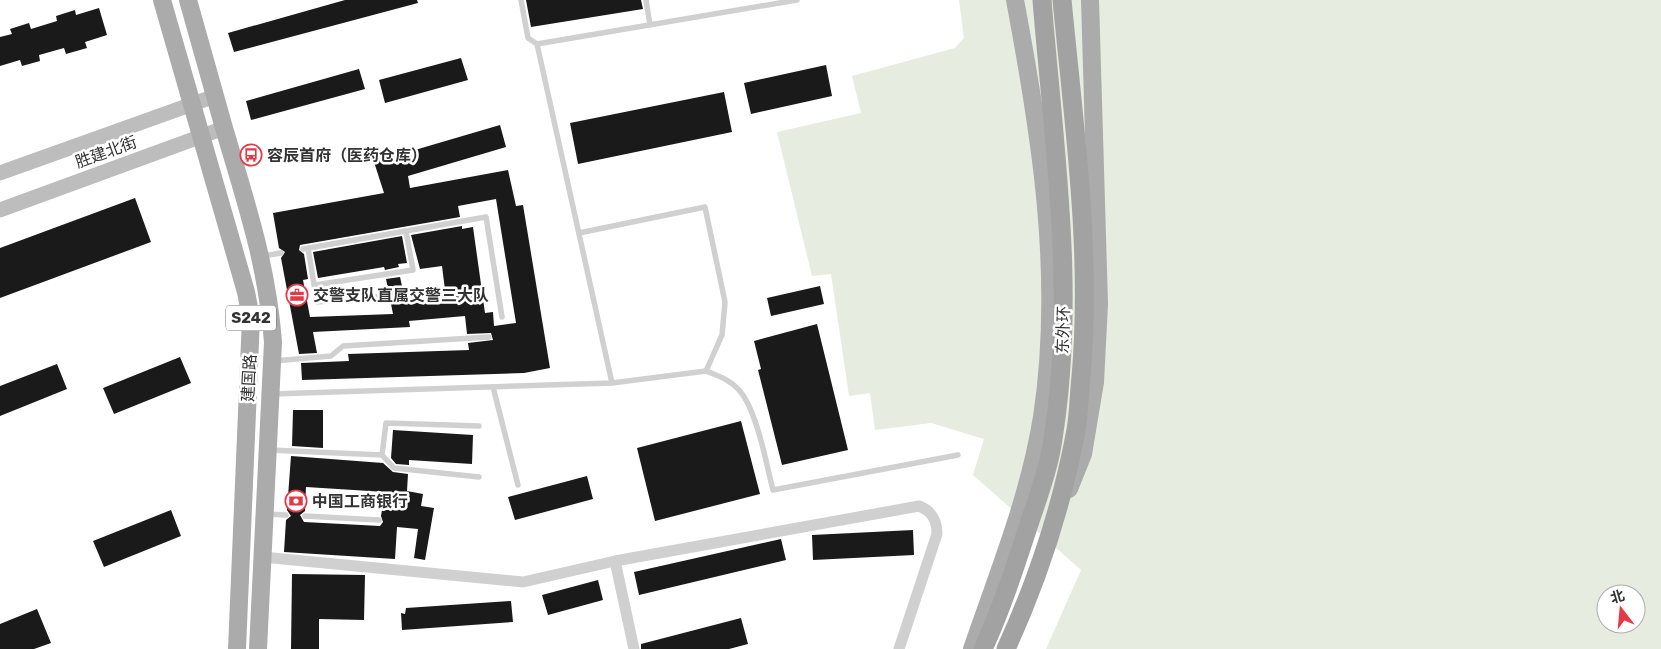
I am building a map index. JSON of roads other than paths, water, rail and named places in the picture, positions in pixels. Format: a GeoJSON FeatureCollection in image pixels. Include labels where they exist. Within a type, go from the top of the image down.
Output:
{"type":"FeatureCollection","features":[{"type":"Feature","properties":{"kind":"highway","name":"东外环"},"geometry":{"type":"LineString","coordinates":[[983,649],[1004,598],[1039,494],[1052,447],[1061,380],[1064,335],[1064,249],[1042,0]]}},
{"type":"Feature","properties":{"kind":"highway","name":"东外环"},"geometry":{"type":"LineString","coordinates":[[1006,649],[1029,599],[1054,527],[1076,429],[1084,339],[1084,240],[1062,0]]}},
{"type":"Feature","properties":{"kind":"main road","name":"建国路"},"geometry":{"type":"LineString","coordinates":[[162,0],[246,292],[251,318],[237,649]]}},
{"type":"Feature","properties":{"kind":"main road","name":"建国路"},"geometry":{"type":"LineString","coordinates":[[188,0],[254,226],[270,310],[272,361],[258,649]]}},
{"type":"Feature","properties":{"kind":"main road"},"geometry":{"type":"LineString","coordinates":[[972,649],[1002,569],[1027,482],[1041,419],[1051,347],[1051,266],[1045,189],[1034,100],[1016,0]]}},
{"type":"Feature","properties":{"kind":"main road"},"geometry":{"type":"LineString","coordinates":[[1054,527],[1083,454],[1096,382],[1098,304],[1090,0]]}},
{"type":"Feature","properties":{"kind":"main road","name":"胜建北街"},"geometry":{"type":"LineString","coordinates":[[0,173],[191,103],[215,96]]}},
{"type":"Feature","properties":{"kind":"main road","name":"胜建北街"},"geometry":{"type":"LineString","coordinates":[[0,210],[224,128]]}},
{"type":"Feature","properties":{"kind":"main road"},"geometry":{"type":"LineString","coordinates":[[248,394],[270,394]]}},
{"type":"Feature","properties":{"kind":"street"},"geometry":{"type":"LineString","coordinates":[[262,557],[523,582],[615,561],[919,506],[927,509],[932,515],[936,522],[937,534],[899,649]]}},
{"type":"Feature","properties":{"kind":"street"},"geometry":{"type":"LineString","coordinates":[[615,561],[634,649]]}},
{"type":"Feature","properties":{"kind":"lane"},"geometry":{"type":"LineString","coordinates":[[521,0],[528,38],[537,44],[773,2],[797,0]]}},
{"type":"Feature","properties":{"kind":"lane"},"geometry":{"type":"LineString","coordinates":[[646,0],[650,25]]}},
{"type":"Feature","properties":{"kind":"lane"},"geometry":{"type":"LineString","coordinates":[[537,44],[612,383]]}},
{"type":"Feature","properties":{"kind":"lane"},"geometry":{"type":"LineString","coordinates":[[579,233],[705,207],[725,302],[725,319],[722,335],[706,371]]}},
{"type":"Feature","properties":{"kind":"lane"},"geometry":{"type":"LineString","coordinates":[[385,296],[317,302],[306,248],[486,217],[502,317]]}},
{"type":"Feature","properties":{"kind":"lane"},"geometry":{"type":"LineString","coordinates":[[315,285],[413,270],[406,231]]}},
{"type":"Feature","properties":{"kind":"lane"},"geometry":{"type":"LineString","coordinates":[[261,257],[281,253]]}},
{"type":"Feature","properties":{"kind":"lane"},"geometry":{"type":"LineString","coordinates":[[272,361],[331,356],[344,346],[489,337]]}},
{"type":"Feature","properties":{"kind":"lane"},"geometry":{"type":"LineString","coordinates":[[270,394],[612,383],[706,371],[726,378],[740,390],[751,408],[773,490],[958,455]]}},
{"type":"Feature","properties":{"kind":"lane"},"geometry":{"type":"LineString","coordinates":[[492,387],[518,485]]}},
{"type":"Feature","properties":{"kind":"lane"},"geometry":{"type":"LineString","coordinates":[[479,426],[386,423],[382,454],[394,468],[479,477]]}},
{"type":"Feature","properties":{"kind":"lane"},"geometry":{"type":"LineString","coordinates":[[268,450],[382,454]]}},
{"type":"Feature","properties":{"kind":"lane"},"geometry":{"type":"LineString","coordinates":[[264,514],[286,515]]}},
{"type":"Feature","properties":{"kind":"lane"},"geometry":{"type":"LineString","coordinates":[[305,516],[379,520]]}},
{"type":"Feature","properties":{"kind":"place","name":"容辰首府（医药仓库）"},"geometry":{"type":"Point","coordinates":[251,155]}},
{"type":"Feature","properties":{"kind":"place","name":"交警支队直属交警三大队"},"geometry":{"type":"Point","coordinates":[297,295]}},
{"type":"Feature","properties":{"kind":"place","name":"中国工商银行"},"geometry":{"type":"Point","coordinates":[296,501]}}]}
